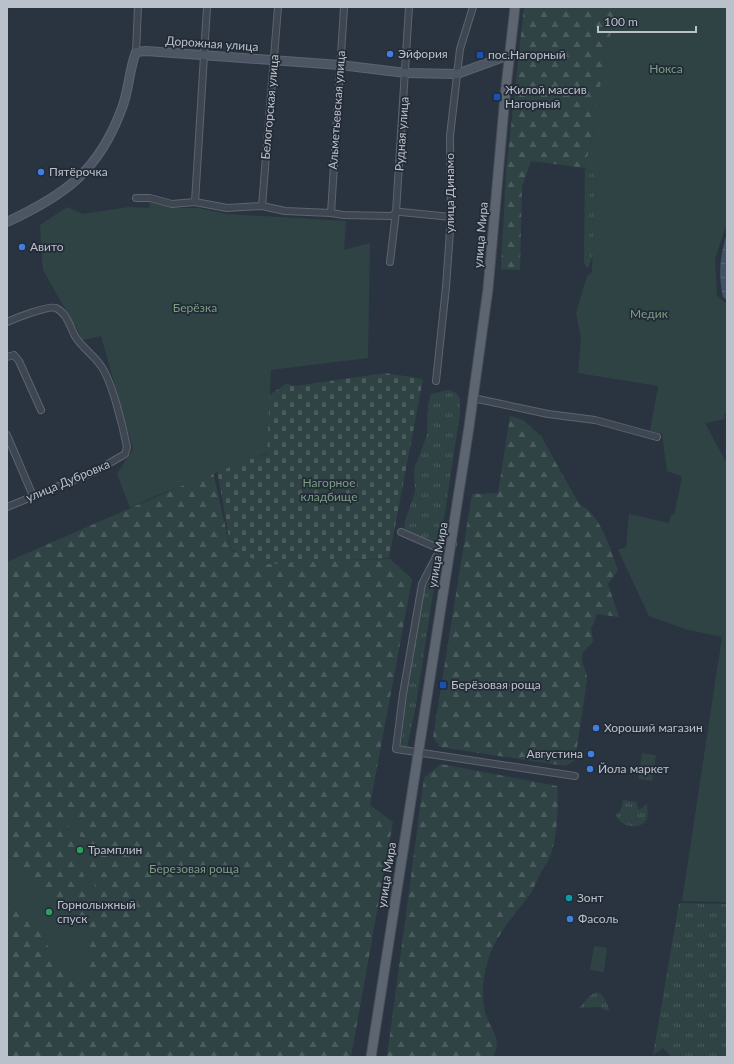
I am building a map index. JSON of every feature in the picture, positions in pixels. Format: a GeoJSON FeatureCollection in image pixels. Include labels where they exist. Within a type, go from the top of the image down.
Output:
{"type":"FeatureCollection","features":[{"type":"Feature","properties":{"kind":"main road","name":"улица Мира"},"geometry":{"type":"LineString","coordinates":[[371,1057],[452,544],[488,289],[509,55],[515,7]]}},
{"type":"Feature","properties":{"kind":"street"},"geometry":{"type":"LineString","coordinates":[[7,222],[56,196],[76,181],[94,161],[109,140],[123,107],[136,52],[138,7]]}},
{"type":"Feature","properties":{"kind":"street"},"geometry":{"type":"LineString","coordinates":[[195,202],[207,7]]}},
{"type":"Feature","properties":{"kind":"street","name":"Белогорская улица"},"geometry":{"type":"LineString","coordinates":[[262,206],[278,7]]}},
{"type":"Feature","properties":{"kind":"street","name":"Альметьевская улица"},"geometry":{"type":"LineString","coordinates":[[331,213],[344,7]]}},
{"type":"Feature","properties":{"kind":"street","name":"Рудная улица"},"geometry":{"type":"LineString","coordinates":[[390,262],[396,212],[409,7]]}},
{"type":"Feature","properties":{"kind":"street","name":"улица Динамо"},"geometry":{"type":"LineString","coordinates":[[436,381],[446,287],[451,217],[450,136],[460,49],[473,7]]}},
{"type":"Feature","properties":{"kind":"street","name":"Дорожная улица"},"geometry":{"type":"LineString","coordinates":[[136,52],[146,51],[340,65],[406,73],[457,74],[509,55]]}},
{"type":"Feature","properties":{"kind":"street"},"geometry":{"type":"LineString","coordinates":[[136,198],[150,198],[172,204],[195,202],[227,208],[262,206],[285,211],[343,215],[392,216],[396,212],[451,217]]}},
{"type":"Feature","properties":{"kind":"street","name":"улица Дубровка"},"geometry":{"type":"LineString","coordinates":[[7,322],[21,315],[51,307],[57,309],[66,317],[84,348],[101,366],[112,394],[127,447],[125,454],[96,471],[7,507]]}},
{"type":"Feature","properties":{"kind":"street"},"geometry":{"type":"LineString","coordinates":[[7,357],[14,355],[19,361],[41,410]]}},
{"type":"Feature","properties":{"kind":"street"},"geometry":{"type":"LineString","coordinates":[[473,398],[548,414],[595,420],[657,438]]}},
{"type":"Feature","properties":{"kind":"street"},"geometry":{"type":"LineString","coordinates":[[7,435],[33,496]]}},
{"type":"Feature","properties":{"kind":"street"},"geometry":{"type":"LineString","coordinates":[[401,532],[440,549]]}},
{"type":"Feature","properties":{"kind":"street"},"geometry":{"type":"LineString","coordinates":[[452,544],[440,549],[422,584],[402,694],[396,749],[575,776]]}},
{"type":"Feature","properties":{"kind":"green space"},"geometry":{"type":"Polygon","coordinates":[[[524,7],[621,7],[585,168],[531,161],[522,187],[520,270],[501,269],[506,173],[524,7]]]}},
{"type":"Feature","properties":{"kind":"green space","name":"Медик"},"geometry":{"type":"Polygon","coordinates":[[[616,7],[727,7],[727,223],[715,259],[717,296],[727,304],[727,413],[724,414],[725,419],[705,423],[727,464],[727,902],[682,901],[722,637],[685,629],[649,616],[618,550],[626,547],[629,514],[669,523],[671,515],[674,515],[682,478],[681,476],[667,471],[662,434],[650,431],[658,386],[578,373],[581,338],[576,313],[587,276],[592,272],[595,175],[585,168],[597,114],[595,113],[616,7]]]}},
{"type":"Feature","properties":{"kind":"green space"},"geometry":{"type":"Polygon","coordinates":[[[585,168],[595,175],[593,255],[588,268],[584,263],[585,168]]]}},
{"type":"Feature","properties":{"kind":"green space","name":"Берёзка"},"geometry":{"type":"Polygon","coordinates":[[[149,202],[175,208],[198,208],[227,214],[346,221],[344,250],[370,243],[368,358],[271,370],[267,453],[155,496],[130,508],[117,474],[133,449],[101,336],[83,340],[43,270],[40,225],[67,207],[83,214],[129,207],[150,208],[149,202]]]}},
{"type":"Feature","properties":{"kind":"green space","name":"Нагорное кладбище"},"geometry":{"type":"Polygon","coordinates":[[[386,373],[423,379],[389,558],[267,564],[231,550],[217,469],[267,454],[268,396],[286,384],[295,386],[386,373]]]}},
{"type":"Feature","properties":{"kind":"green space"},"geometry":{"type":"Polygon","coordinates":[[[448,390],[456,393],[460,399],[460,413],[441,539],[431,546],[415,542],[406,537],[404,534],[405,521],[415,492],[414,470],[427,435],[428,406],[431,394],[448,390]]]}},
{"type":"Feature","properties":{"kind":"green space"},"geometry":{"type":"Polygon","coordinates":[[[510,416],[523,420],[541,436],[579,504],[587,509],[599,524],[608,542],[618,570],[608,584],[619,617],[596,614],[595,621],[591,628],[593,641],[584,651],[582,657],[587,680],[575,760],[565,766],[440,747],[433,737],[472,494],[498,493],[510,416]]]}},
{"type":"Feature","properties":{"kind":"green space","name":"Березовая роща"},"geometry":{"type":"Polygon","coordinates":[[[213,472],[231,551],[268,562],[390,559],[412,579],[370,805],[393,822],[351,1057],[7,1057],[7,562],[213,472]]]}},
{"type":"Feature","properties":{"kind":"green space"},"geometry":{"type":"Polygon","coordinates":[[[431,582],[434,587],[416,705],[407,748],[401,746],[408,669],[425,586],[431,582]]]}},
{"type":"Feature","properties":{"kind":"green space"},"geometry":{"type":"Polygon","coordinates":[[[642,753],[656,755],[652,781],[638,779],[642,753]]]}},
{"type":"Feature","properties":{"kind":"green space"},"geometry":{"type":"Polygon","coordinates":[[[441,764],[557,786],[558,803],[556,833],[549,860],[541,872],[531,893],[501,933],[492,949],[487,964],[483,984],[483,998],[487,1019],[495,1034],[497,1044],[493,1057],[387,1057],[424,778],[441,764]]]}},
{"type":"Feature","properties":{"kind":"green space"},"geometry":{"type":"Polygon","coordinates":[[[623,800],[636,802],[639,810],[647,804],[647,817],[643,823],[630,826],[618,819],[616,815],[621,810],[623,800]]]}},
{"type":"Feature","properties":{"kind":"green space","name":"Трамплин"},"geometry":{"type":"Polygon","coordinates":[[[72,808],[96,890],[89,892],[64,811],[72,808]]]}},
{"type":"Feature","properties":{"kind":"green space","name":"Горнолыжный спуск"},"geometry":{"type":"Polygon","coordinates":[[[7,850],[34,884],[77,914],[93,932],[89,952],[88,972],[79,984],[66,980],[36,926],[18,910],[7,904],[7,850]]]}},
{"type":"Feature","properties":{"kind":"green space"},"geometry":{"type":"Polygon","coordinates":[[[679,903],[727,904],[727,1057],[672,1057],[663,1048],[653,1055],[679,903]]]}},
{"type":"Feature","properties":{"kind":"green space"},"geometry":{"type":"Polygon","coordinates":[[[594,946],[607,948],[604,972],[590,970],[594,946]]]}},
{"type":"Feature","properties":{"kind":"green space"},"geometry":{"type":"Polygon","coordinates":[[[597,992],[602,995],[609,1011],[599,1007],[579,1008],[592,994],[597,992]]]}},
{"type":"Feature","properties":{"kind":"water"},"geometry":{"type":"Polygon","coordinates":[[[727,233],[727,300],[723,297],[720,273],[721,257],[727,233]]]}},
{"type":"Feature","properties":{"kind":"place","name":"Эйфория"},"geometry":{"type":"Point","coordinates":[390,54]}},
{"type":"Feature","properties":{"kind":"place","name":"пос.Нагорный"},"geometry":{"type":"Point","coordinates":[480,55]}},
{"type":"Feature","properties":{"kind":"place","name":"Жилой массив Нагорный"},"geometry":{"type":"Point","coordinates":[497,97]}},
{"type":"Feature","properties":{"kind":"place","name":"Пятёрочка"},"geometry":{"type":"Point","coordinates":[41,172]}},
{"type":"Feature","properties":{"kind":"place","name":"Авито"},"geometry":{"type":"Point","coordinates":[22,247]}},
{"type":"Feature","properties":{"kind":"place","name":"Берёзовая роща"},"geometry":{"type":"Point","coordinates":[443,685]}},
{"type":"Feature","properties":{"kind":"place","name":"Хороший магазин"},"geometry":{"type":"Point","coordinates":[596,728]}},
{"type":"Feature","properties":{"kind":"place","name":"Августина"},"geometry":{"type":"Point","coordinates":[591,754]}},
{"type":"Feature","properties":{"kind":"place","name":"Йола маркет"},"geometry":{"type":"Point","coordinates":[590,769]}},
{"type":"Feature","properties":{"kind":"place","name":"Трамплин"},"geometry":{"type":"Point","coordinates":[80,850]}},
{"type":"Feature","properties":{"kind":"place","name":"Зонт"},"geometry":{"type":"Point","coordinates":[569,898]}},
{"type":"Feature","properties":{"kind":"place","name":"Горнолыжный спуск"},"geometry":{"type":"Point","coordinates":[49,912]}},
{"type":"Feature","properties":{"kind":"place","name":"Фасоль"},"geometry":{"type":"Point","coordinates":[570,919]}},
{"type":"Feature","properties":{"kind":"park label","name":"Нокса"},"geometry":{"type":"Point","coordinates":[666,69]}}]}
